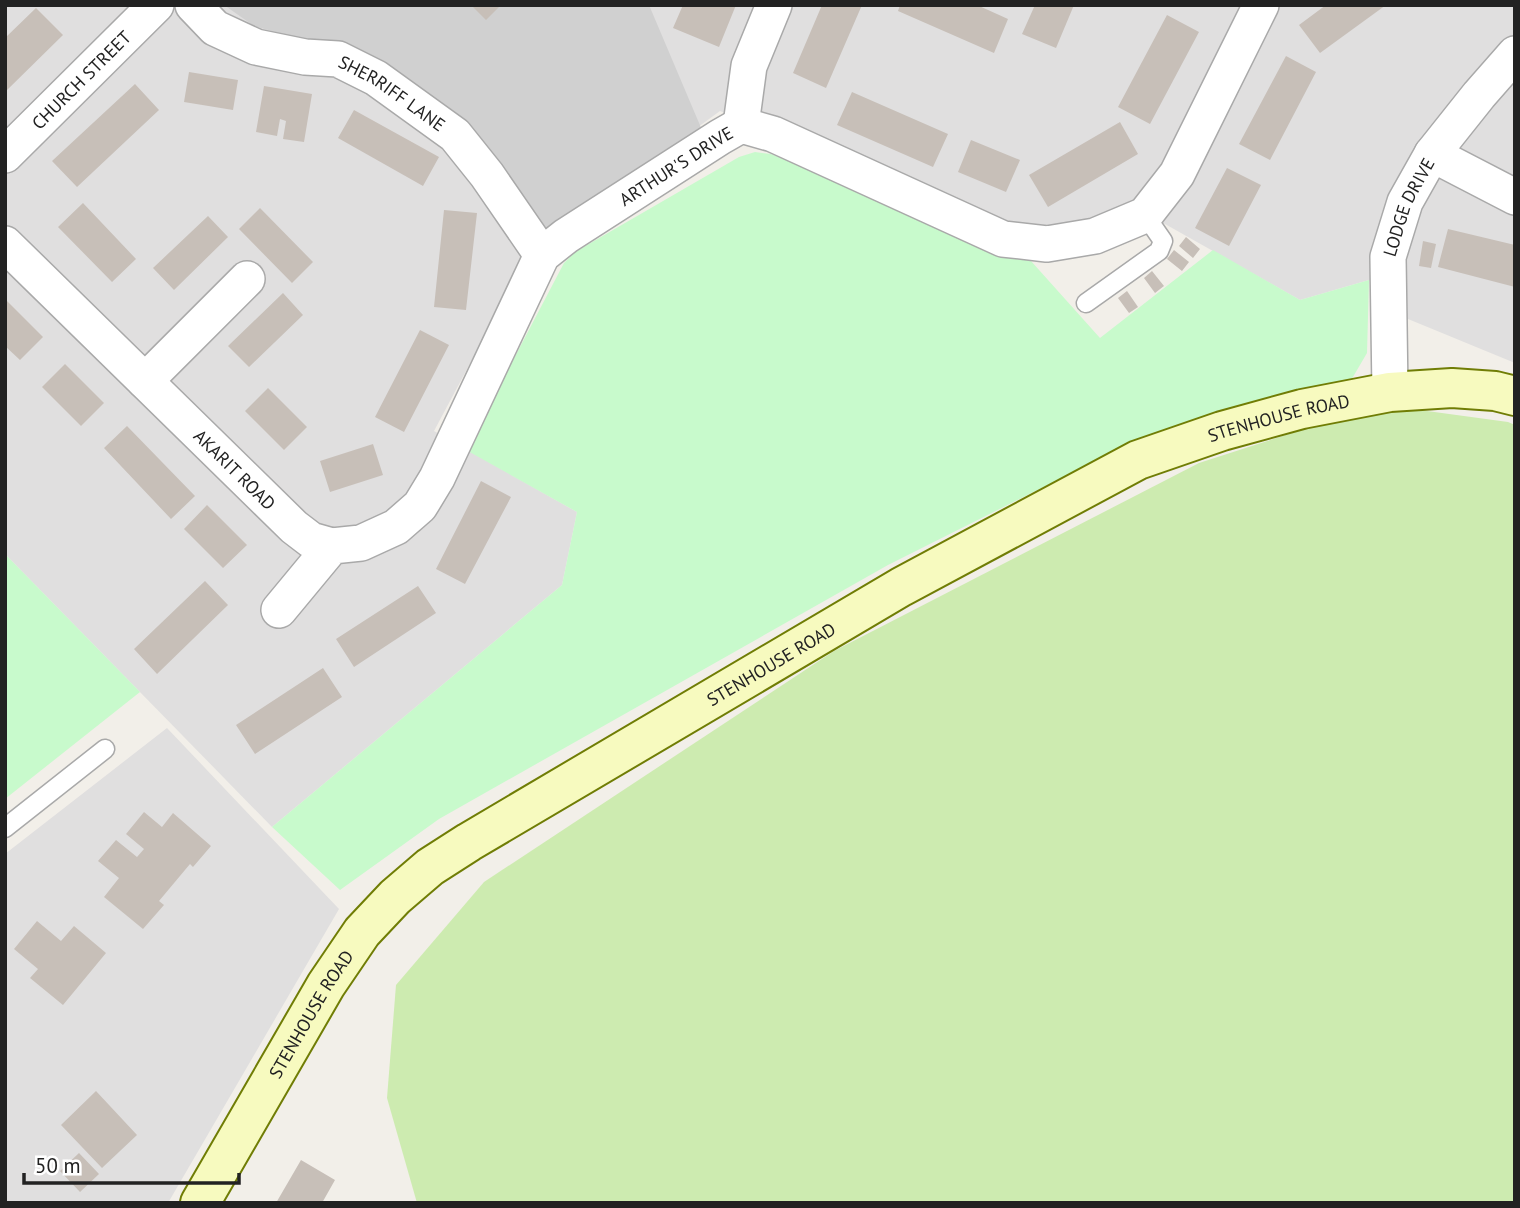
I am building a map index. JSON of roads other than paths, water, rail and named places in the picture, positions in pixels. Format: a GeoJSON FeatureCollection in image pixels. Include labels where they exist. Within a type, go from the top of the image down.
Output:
{"type":"FeatureCollection","features":[{"type":"Feature","properties":{"kind":"street","name":"CHURCH STREET"},"geometry":{"type":"LineString","coordinates":[[5,155],[156,5]]}},
{"type":"Feature","properties":{"kind":"street","name":"SHERRIFF LANE"},"geometry":{"type":"LineString","coordinates":[[192,5],[215,28],[256,47],[305,57],[338,59],[376,78],[455,135],[487,175],[542,256]]}},
{"type":"Feature","properties":{"kind":"street"},"geometry":{"type":"LineString","coordinates":[[741,125],[749,66],[774,5]]}},
{"type":"Feature","properties":{"kind":"street","name":"ARTHUR'S DRIVE"},"geometry":{"type":"LineString","coordinates":[[332,545],[361,543],[396,527],[420,506],[438,478],[542,256],[566,236],[741,125],[773,134],[1003,239],[1047,244],[1096,236],[1145,215],[1177,174],[1261,5]]}},
{"type":"Feature","properties":{"kind":"street","name":"LODGE DRIVE"},"geometry":{"type":"LineString","coordinates":[[1390,392],[1388,257],[1405,202],[1432,154],[1515,54]]}},
{"type":"Feature","properties":{"kind":"street"},"geometry":{"type":"LineString","coordinates":[[1432,154],[1515,197]]}},
{"type":"Feature","properties":{"kind":"street","name":"AKARIT ROAD"},"geometry":{"type":"LineString","coordinates":[[5,244],[294,527],[311,540],[332,545]]}},
{"type":"Feature","properties":{"kind":"street"},"geometry":{"type":"LineString","coordinates":[[145,382],[247,279]]}},
{"type":"Feature","properties":{"kind":"street","name":"STENHOUSE ROAD"},"geometry":{"type":"LineString","coordinates":[[200,1203],[326,985],[362,932],[395,897],[430,867],[491,828],[901,587],[1138,460],[1235,427],[1302,409],[1390,392],[1452,388],[1495,391],[1515,396]]}},
{"type":"Feature","properties":{"kind":"street"},"geometry":{"type":"LineString","coordinates":[[279,610],[332,545]]}},
{"type":"Feature","properties":{"kind":"lane"},"geometry":{"type":"LineString","coordinates":[[1086,303],[1159,251],[1163,241],[1145,215]]}},
{"type":"Feature","properties":{"kind":"lane"},"geometry":{"type":"LineString","coordinates":[[5,828],[105,749]]}}]}
